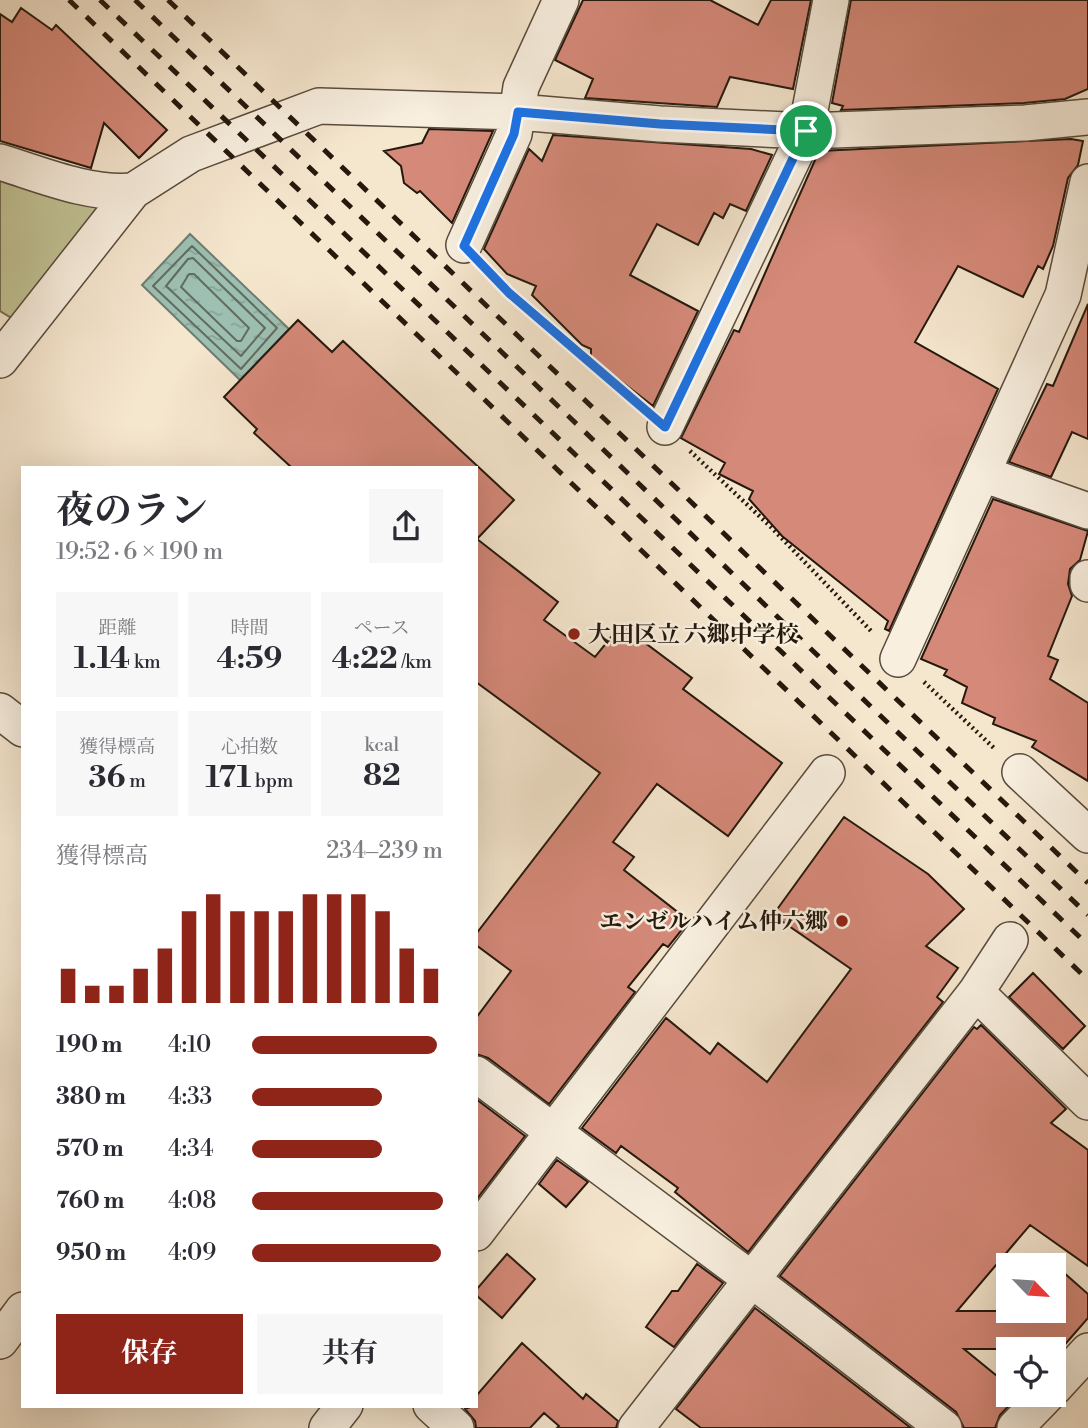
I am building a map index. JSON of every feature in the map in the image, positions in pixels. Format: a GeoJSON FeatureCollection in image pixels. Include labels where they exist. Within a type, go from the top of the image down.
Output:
{"type":"FeatureCollection","features":[{"type":"Feature","properties":{"kind":"street"},"geometry":{"type":"LineString","coordinates":[[464,246],[514,134],[521,88],[561,0]]}},
{"type":"Feature","properties":{"kind":"street"},"geometry":{"type":"LineString","coordinates":[[665,427],[806,131],[831,0]]}},
{"type":"Feature","properties":{"kind":"street"},"geometry":{"type":"LineString","coordinates":[[0,359],[134,191],[191,154],[319,106],[518,112],[660,124],[806,131],[1088,117]]}},
{"type":"Feature","properties":{"kind":"street"},"geometry":{"type":"LineString","coordinates":[[0,162],[57,180],[117,192],[134,191]]}},
{"type":"Feature","properties":{"kind":"street"},"geometry":{"type":"LineString","coordinates":[[898,659],[984,474],[1033,352],[1075,299],[1088,182]]}},
{"type":"Feature","properties":{"kind":"street"},"geometry":{"type":"LineString","coordinates":[[984,474],[1088,511]]}},
{"type":"Feature","properties":{"kind":"street"},"geometry":{"type":"LineString","coordinates":[[1088,578],[1088,584]]}},
{"type":"Feature","properties":{"kind":"street"},"geometry":{"type":"LineString","coordinates":[[0,711],[21,727]]}},
{"type":"Feature","properties":{"kind":"street"},"geometry":{"type":"LineString","coordinates":[[1020,772],[1088,835]]}},
{"type":"Feature","properties":{"kind":"street"},"geometry":{"type":"LineString","coordinates":[[478,1230],[827,773]]}},
{"type":"Feature","properties":{"kind":"street"},"geometry":{"type":"LineString","coordinates":[[649,1423],[751,1279],[976,992],[1010,940]]}},
{"type":"Feature","properties":{"kind":"street"},"geometry":{"type":"LineString","coordinates":[[976,992],[1088,1102]]}},
{"type":"Feature","properties":{"kind":"street"},"geometry":{"type":"LineString","coordinates":[[478,1076],[751,1279],[944,1428]]}},
{"type":"Feature","properties":{"kind":"street"},"geometry":{"type":"LineString","coordinates":[[0,1341],[21,1313]]}},
{"type":"Feature","properties":{"kind":"street"},"geometry":{"type":"LineString","coordinates":[[1066,1376],[1086,1357]]}},
{"type":"Feature","properties":{"kind":"street"},"geometry":{"type":"LineString","coordinates":[[1015,1428],[1035,1407]]}},
{"type":"Feature","properties":{"kind":"street"},"geometry":{"type":"LineString","coordinates":[[327,1428],[343,1408]]}},
{"type":"Feature","properties":{"kind":"street"},"geometry":{"type":"LineString","coordinates":[[434,1408],[456,1428]]}},
{"type":"Feature","properties":{"kind":"path"},"geometry":{"type":"LineString","coordinates":[[464,246],[509,293],[665,427],[771,527],[898,659],[1020,772]]}},
{"type":"Feature","properties":{"kind":"green space"},"geometry":{"type":"Polygon","coordinates":[[[0,171],[119,203],[18,322],[0,311],[0,171]]]}},
{"type":"Feature","properties":{"kind":"water"},"geometry":{"type":"Polygon","coordinates":[[[190,234],[289,329],[240,380],[142,285],[190,234]]]}},
{"type":"Feature","properties":{"kind":"building"},"geometry":{"type":"Polygon","coordinates":[[[583,0],[710,0],[758,25],[771,0],[811,0],[793,89],[730,77],[717,107],[585,98],[593,79],[555,60],[583,0]]]}},
{"type":"Feature","properties":{"kind":"building"},"geometry":{"type":"Polygon","coordinates":[[[851,0],[1088,0],[1088,89],[1065,99],[1024,103],[841,110],[843,106],[832,103],[851,0]]]}},
{"type":"Feature","properties":{"kind":"building"},"geometry":{"type":"Polygon","coordinates":[[[21,8],[52,30],[56,25],[167,130],[139,158],[104,123],[91,168],[0,141],[0,14],[12,22],[21,8]]]}},
{"type":"Feature","properties":{"kind":"building"},"geometry":{"type":"Polygon","coordinates":[[[429,129],[493,131],[452,223],[420,191],[417,193],[404,183],[401,166],[384,151],[422,143],[429,129]]]}},
{"type":"Feature","properties":{"kind":"building"},"geometry":{"type":"Polygon","coordinates":[[[553,135],[751,149],[772,155],[746,211],[730,204],[723,218],[714,213],[698,245],[657,224],[630,275],[698,311],[653,406],[591,358],[591,349],[582,345],[532,295],[536,286],[507,274],[484,249],[529,149],[542,161],[553,135]]]}},
{"type":"Feature","properties":{"kind":"building"},"geometry":{"type":"Polygon","coordinates":[[[1071,139],[1083,141],[1078,165],[1068,178],[1053,246],[1043,269],[1038,266],[1023,297],[958,266],[915,342],[998,389],[889,631],[885,629],[888,621],[782,536],[749,499],[753,491],[719,474],[725,463],[681,438],[734,330],[739,332],[819,151],[1071,139]]]}},
{"type":"Feature","properties":{"kind":"building"},"geometry":{"type":"Polygon","coordinates":[[[1088,304],[1088,439],[1072,432],[1051,477],[1009,462],[1047,384],[1053,386],[1088,304]]]}},
{"type":"Feature","properties":{"kind":"building"},"geometry":{"type":"Polygon","coordinates":[[[298,320],[332,352],[343,341],[477,466],[290,466],[254,433],[257,429],[224,397],[298,320]]]}},
{"type":"Feature","properties":{"kind":"building"},"geometry":{"type":"Polygon","coordinates":[[[478,467],[514,500],[478,538],[478,467]]]}},
{"type":"Feature","properties":{"kind":"building"},"geometry":{"type":"Polygon","coordinates":[[[993,499],[1088,531],[1080,560],[1070,569],[1068,584],[1072,596],[1048,656],[1058,660],[1050,679],[1088,703],[1088,781],[1032,747],[1036,741],[993,724],[995,718],[962,703],[967,687],[944,675],[947,670],[921,659],[993,499]]]}},
{"type":"Feature","properties":{"kind":"building"},"geometry":{"type":"Polygon","coordinates":[[[478,540],[558,602],[544,620],[595,657],[621,625],[692,678],[683,689],[782,763],[728,836],[657,784],[613,842],[634,857],[624,870],[689,921],[668,947],[663,944],[628,987],[635,992],[549,1104],[488,1058],[478,1055],[478,1015],[511,971],[478,946],[478,931],[600,773],[478,683],[478,540]]]}},
{"type":"Feature","properties":{"kind":"building"},"geometry":{"type":"Polygon","coordinates":[[[844,817],[928,874],[964,909],[926,946],[958,968],[937,997],[943,1002],[748,1252],[675,1192],[678,1188],[621,1146],[616,1153],[582,1128],[666,1018],[710,1054],[718,1043],[767,1082],[851,969],[773,915],[844,817]]]}},
{"type":"Feature","properties":{"kind":"building"},"geometry":{"type":"Polygon","coordinates":[[[1033,973],[1085,1026],[1063,1049],[1009,997],[1033,973]]]}},
{"type":"Feature","properties":{"kind":"building"},"geometry":{"type":"Polygon","coordinates":[[[981,1025],[1066,1109],[1051,1123],[1088,1150],[1088,1266],[1030,1225],[1006,1253],[996,1253],[996,1265],[957,1311],[996,1311],[996,1323],[1066,1323],[1066,1275],[1088,1294],[1088,1318],[1066,1343],[1066,1337],[996,1337],[996,1349],[964,1349],[996,1375],[996,1407],[1008,1407],[1000,1415],[995,1428],[964,1428],[956,1412],[780,1276],[974,1027],[977,1029],[981,1025]]]}},
{"type":"Feature","properties":{"kind":"building"},"geometry":{"type":"Polygon","coordinates":[[[478,1101],[525,1136],[478,1197],[478,1101]]]}},
{"type":"Feature","properties":{"kind":"building"},"geometry":{"type":"Polygon","coordinates":[[[557,1160],[588,1182],[566,1207],[539,1184],[557,1160]]]}},
{"type":"Feature","properties":{"kind":"building"},"geometry":{"type":"Polygon","coordinates":[[[507,1254],[535,1279],[502,1318],[478,1297],[478,1288],[507,1254]]]}},
{"type":"Feature","properties":{"kind":"building"},"geometry":{"type":"Polygon","coordinates":[[[697,1264],[723,1283],[674,1347],[646,1327],[672,1291],[678,1291],[697,1264]]]}},
{"type":"Feature","properties":{"kind":"building"},"geometry":{"type":"Polygon","coordinates":[[[755,1308],[911,1428],[701,1428],[676,1409],[755,1308]]]}},
{"type":"Feature","properties":{"kind":"building"},"geometry":{"type":"Polygon","coordinates":[[[522,1343],[583,1399],[586,1394],[618,1421],[616,1428],[557,1428],[559,1426],[544,1413],[530,1428],[476,1428],[475,1421],[465,1409],[478,1408],[478,1394],[522,1343]]]}},
{"type":"Feature","properties":{"kind":"railway"},"geometry":{"type":"LineString","coordinates":[[69,0],[1088,980]]}},
{"type":"Feature","properties":{"kind":"railway"},"geometry":{"type":"LineString","coordinates":[[100,0],[1088,945]]}},
{"type":"Feature","properties":{"kind":"railway"},"geometry":{"type":"LineString","coordinates":[[135,0],[1088,915]]}},
{"type":"Feature","properties":{"kind":"railway"},"geometry":{"type":"LineString","coordinates":[[168,0],[1088,883]]}},
{"type":"Feature","properties":{"kind":"place","name":"大田区立 六郷中学校"},"geometry":{"type":"Point","coordinates":[574,634]}},
{"type":"Feature","properties":{"kind":"place","name":"エンゼルハイム仲六郷"},"geometry":{"type":"Point","coordinates":[842,921]}},
{"type":"Feature","properties":{"kind":"route"},"geometry":{"type":"LineString","coordinates":[[518,112],[660,124],[806,131],[665,427],[509,293],[464,246],[514,134],[518,112]]}}]}
